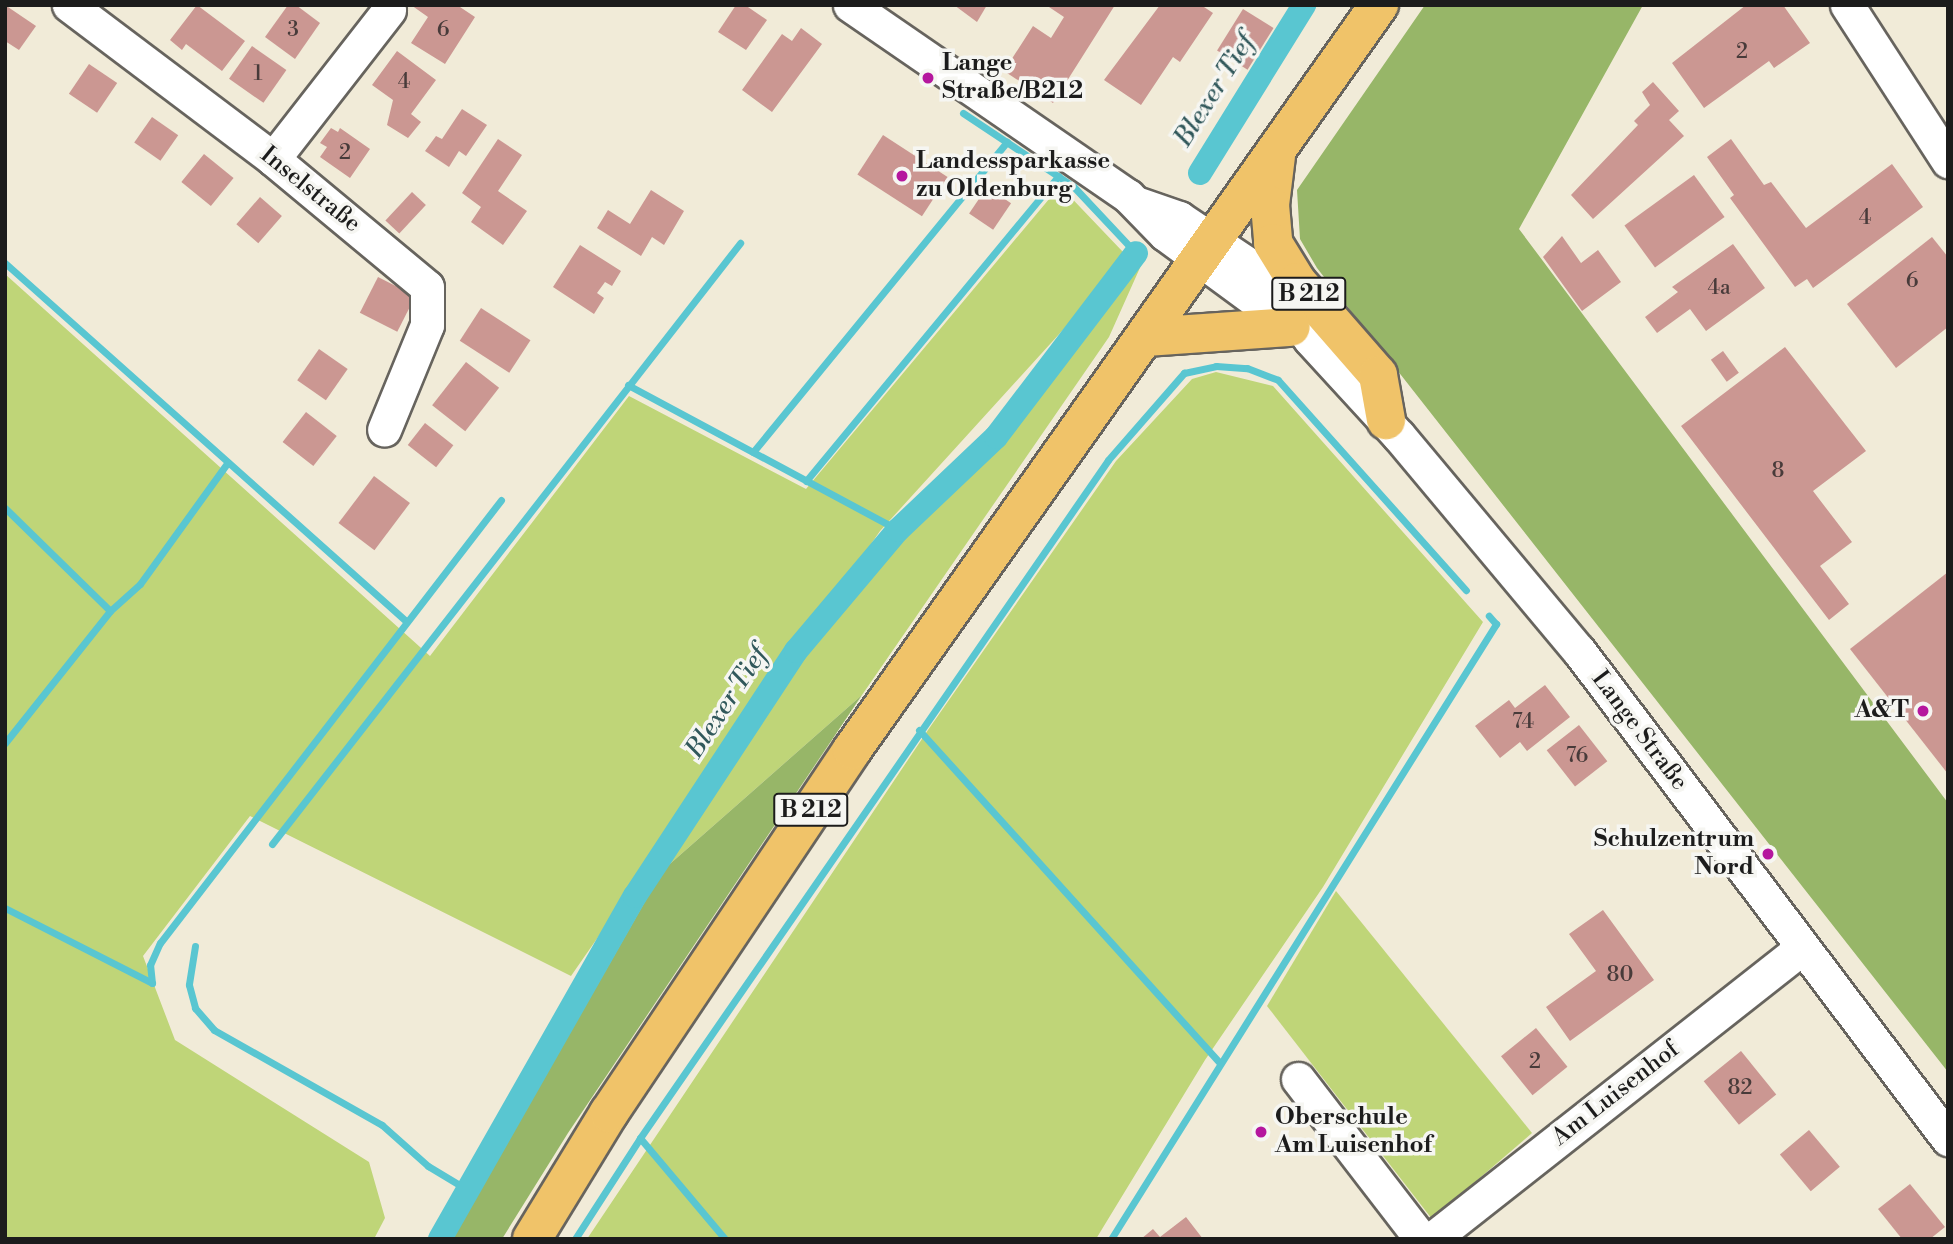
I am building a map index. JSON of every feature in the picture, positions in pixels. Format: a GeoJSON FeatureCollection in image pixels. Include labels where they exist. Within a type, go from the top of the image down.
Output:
{"type":"FeatureCollection","features":[{"type":"Feature","properties":{"kind":"main road","name":"B 212"},"geometry":{"type":"LineString","coordinates":[[532,1239],[609,1113],[844,761],[1380,5]]}},
{"type":"Feature","properties":{"kind":"main road","name":"B 212"},"geometry":{"type":"LineString","coordinates":[[1276,154],[1270,205],[1273,243],[1297,282],[1378,375],[1386,420]]}},
{"type":"Feature","properties":{"kind":"main road","name":"B 212"},"geometry":{"type":"LineString","coordinates":[[1147,337],[1301,333]]}},
{"type":"Feature","properties":{"kind":"street","name":"Inselstraße"},"geometry":{"type":"LineString","coordinates":[[69,5],[273,159],[427,286],[428,325],[384,430]]}},
{"type":"Feature","properties":{"kind":"street","name":"Lange Straße"},"geometry":{"type":"LineString","coordinates":[[850,5],[1032,126],[1136,203],[1165,234],[1207,250],[1301,333],[1386,420],[1579,651],[1801,949],[1948,1139]]}},
{"type":"Feature","properties":{"kind":"street"},"geometry":{"type":"LineString","coordinates":[[1847,5],[1948,161]]}},
{"type":"Feature","properties":{"kind":"street"},"geometry":{"type":"LineString","coordinates":[[273,159],[389,10]]}},
{"type":"Feature","properties":{"kind":"street","name":"Am Luisenhof"},"geometry":{"type":"LineString","coordinates":[[1432,1239],[1801,949]]}},
{"type":"Feature","properties":{"kind":"street"},"geometry":{"type":"LineString","coordinates":[[1298,1079],[1421,1239]]}},
{"type":"Feature","properties":{"kind":"green space"},"geometry":{"type":"Polygon","coordinates":[[[1425,5],[1643,5],[1519,229],[1948,803],[1948,1072],[1317,268],[1300,239],[1297,190],[1425,5]]]}},
{"type":"Feature","properties":{"kind":"green space"},"geometry":{"type":"Polygon","coordinates":[[[1060,186],[1123,252],[1121,266],[880,531],[571,976],[250,816],[143,956],[175,1040],[369,1162],[385,1218],[374,1239],[5,1239],[5,274],[430,656],[629,396],[806,489],[1060,186]]]}},
{"type":"Feature","properties":{"kind":"green space"},"geometry":{"type":"Polygon","coordinates":[[[1143,261],[1109,337],[862,695],[663,870],[801,663],[895,544],[1006,440],[1143,261]]]}},
{"type":"Feature","properties":{"kind":"green space"},"geometry":{"type":"Polygon","coordinates":[[[1216,372],[1273,386],[1483,622],[1323,887],[1205,1060],[1096,1239],[587,1239],[928,730],[1116,461],[1192,379],[1216,372]]]}},
{"type":"Feature","properties":{"kind":"green space"},"geometry":{"type":"Polygon","coordinates":[[[862,695],[568,1133],[502,1239],[452,1239],[663,870],[862,695]]]}},
{"type":"Feature","properties":{"kind":"green space"},"geometry":{"type":"Polygon","coordinates":[[[1336,891],[1532,1133],[1432,1219],[1267,1006],[1336,891]]]}},
{"type":"Feature","properties":{"kind":"building"},"geometry":{"type":"Polygon","coordinates":[[[5,5],[36,26],[19,50],[5,41],[5,5]]]}},
{"type":"Feature","properties":{"kind":"building"},"geometry":{"type":"Polygon","coordinates":[[[197,5],[245,41],[222,71],[186,44],[182,50],[170,40],[197,5]]]}},
{"type":"Feature","properties":{"kind":"building"},"geometry":{"type":"Polygon","coordinates":[[[288,5],[296,5],[320,23],[295,59],[265,37],[288,5]]]}},
{"type":"Feature","properties":{"kind":"building"},"geometry":{"type":"Polygon","coordinates":[[[411,5],[457,5],[475,17],[445,64],[411,43],[428,17],[411,5]]]}},
{"type":"Feature","properties":{"kind":"building"},"geometry":{"type":"Polygon","coordinates":[[[736,5],[745,5],[767,20],[746,50],[718,32],[736,5]]]}},
{"type":"Feature","properties":{"kind":"building"},"geometry":{"type":"Polygon","coordinates":[[[954,5],[987,5],[977,22],[954,5]]]}},
{"type":"Feature","properties":{"kind":"building"},"geometry":{"type":"Polygon","coordinates":[[[1046,5],[1115,5],[1053,103],[1004,71],[1033,26],[1051,38],[1064,17],[1046,5]]]}},
{"type":"Feature","properties":{"kind":"building"},"geometry":{"type":"Polygon","coordinates":[[[1160,5],[1201,5],[1213,13],[1180,62],[1173,57],[1141,105],[1104,80],[1160,5]]]}},
{"type":"Feature","properties":{"kind":"building"},"geometry":{"type":"Polygon","coordinates":[[[1746,5],[1783,5],[1810,43],[1774,68],[1769,61],[1704,108],[1672,63],[1746,5]]]}},
{"type":"Feature","properties":{"kind":"building"},"geometry":{"type":"Polygon","coordinates":[[[1243,9],[1274,28],[1248,70],[1217,51],[1243,9]]]}},
{"type":"Feature","properties":{"kind":"building"},"geometry":{"type":"Polygon","coordinates":[[[801,28],[822,44],[772,112],[742,90],[782,34],[792,41],[801,28]]]}},
{"type":"Feature","properties":{"kind":"building"},"geometry":{"type":"Polygon","coordinates":[[[252,46],[286,70],[263,103],[229,79],[252,46]]]}},
{"type":"Feature","properties":{"kind":"building"},"geometry":{"type":"Polygon","coordinates":[[[397,51],[436,80],[411,114],[421,122],[408,138],[387,125],[393,100],[372,85],[397,51]]]}},
{"type":"Feature","properties":{"kind":"building"},"geometry":{"type":"Polygon","coordinates":[[[89,64],[117,83],[97,113],[69,94],[89,64]]]}},
{"type":"Feature","properties":{"kind":"building"},"geometry":{"type":"Polygon","coordinates":[[[1653,82],[1679,111],[1669,120],[1684,136],[1593,219],[1571,195],[1638,125],[1634,121],[1650,105],[1642,92],[1653,82]]]}},
{"type":"Feature","properties":{"kind":"building"},"geometry":{"type":"Polygon","coordinates":[[[462,109],[487,125],[466,156],[459,151],[449,167],[425,151],[436,136],[442,139],[462,109]]]}},
{"type":"Feature","properties":{"kind":"building"},"geometry":{"type":"Polygon","coordinates":[[[152,117],[178,135],[160,161],[134,142],[152,117]]]}},
{"type":"Feature","properties":{"kind":"building"},"geometry":{"type":"Polygon","coordinates":[[[331,128],[338,132],[340,128],[370,149],[350,178],[320,157],[327,147],[320,143],[331,128]]]}},
{"type":"Feature","properties":{"kind":"building","name":"Landessparkasse zu Oldenburg"},"geometry":{"type":"Polygon","coordinates":[[[883,135],[948,177],[922,216],[857,174],[883,135]]]}},
{"type":"Feature","properties":{"kind":"building"},"geometry":{"type":"Polygon","coordinates":[[[498,139],[522,155],[498,191],[527,211],[503,245],[471,222],[481,207],[462,193],[498,139]]]}},
{"type":"Feature","properties":{"kind":"building"},"geometry":{"type":"Polygon","coordinates":[[[1731,139],[1764,185],[1771,182],[1806,228],[1892,164],[1923,207],[1813,288],[1807,279],[1795,287],[1730,198],[1734,195],[1707,157],[1731,139]]]}},
{"type":"Feature","properties":{"kind":"building"},"geometry":{"type":"Polygon","coordinates":[[[204,154],[234,178],[211,206],[181,182],[204,154]]]}},
{"type":"Feature","properties":{"kind":"building"},"geometry":{"type":"Polygon","coordinates":[[[1694,175],[1725,217],[1655,268],[1624,226],[1694,175]]]}},
{"type":"Feature","properties":{"kind":"building"},"geometry":{"type":"Polygon","coordinates":[[[987,187],[1011,203],[993,230],[969,214],[987,187]]]}},
{"type":"Feature","properties":{"kind":"building"},"geometry":{"type":"Polygon","coordinates":[[[651,190],[684,211],[664,245],[652,237],[641,256],[597,228],[608,210],[630,224],[651,190]]]}},
{"type":"Feature","properties":{"kind":"building"},"geometry":{"type":"Polygon","coordinates":[[[412,192],[426,205],[399,233],[385,221],[412,192]]]}},
{"type":"Feature","properties":{"kind":"building"},"geometry":{"type":"Polygon","coordinates":[[[260,197],[282,216],[258,243],[236,224],[260,197]]]}},
{"type":"Feature","properties":{"kind":"building"},"geometry":{"type":"Polygon","coordinates":[[[1562,236],[1581,263],[1598,250],[1621,282],[1582,311],[1543,257],[1562,236]]]}},
{"type":"Feature","properties":{"kind":"building"},"geometry":{"type":"Polygon","coordinates":[[[1932,237],[1948,257],[1948,327],[1896,368],[1847,304],[1932,237]]]}},
{"type":"Feature","properties":{"kind":"building"},"geometry":{"type":"Polygon","coordinates":[[[1733,244],[1765,288],[1706,331],[1690,309],[1657,333],[1645,317],[1678,292],[1672,287],[1733,244]]]}},
{"type":"Feature","properties":{"kind":"building"},"geometry":{"type":"Polygon","coordinates":[[[580,245],[621,271],[612,286],[605,282],[597,293],[604,298],[594,314],[553,287],[580,245]]]}},
{"type":"Feature","properties":{"kind":"building"},"geometry":{"type":"Polygon","coordinates":[[[378,277],[415,296],[397,332],[360,313],[378,277]]]}},
{"type":"Feature","properties":{"kind":"building"},"geometry":{"type":"Polygon","coordinates":[[[481,308],[530,340],[509,373],[460,341],[481,308]]]}},
{"type":"Feature","properties":{"kind":"building"},"geometry":{"type":"Polygon","coordinates":[[[1785,347],[1866,451],[1813,491],[1852,542],[1820,566],[1849,604],[1829,620],[1681,426],[1785,347]]]}},
{"type":"Feature","properties":{"kind":"building"},"geometry":{"type":"Polygon","coordinates":[[[319,349],[348,369],[326,400],[297,380],[319,349]]]}},
{"type":"Feature","properties":{"kind":"building"},"geometry":{"type":"Polygon","coordinates":[[[1723,351],[1739,373],[1727,382],[1711,360],[1723,351]]]}},
{"type":"Feature","properties":{"kind":"building"},"geometry":{"type":"Polygon","coordinates":[[[466,362],[499,388],[465,431],[432,405],[466,362]]]}},
{"type":"Feature","properties":{"kind":"building"},"geometry":{"type":"Polygon","coordinates":[[[306,412],[337,436],[313,466],[283,442],[306,412]]]}},
{"type":"Feature","properties":{"kind":"building"},"geometry":{"type":"Polygon","coordinates":[[[425,423],[453,445],[436,467],[408,445],[425,423]]]}},
{"type":"Feature","properties":{"kind":"building"},"geometry":{"type":"Polygon","coordinates":[[[374,476],[410,503],[374,550],[338,523],[374,476]]]}},
{"type":"Feature","properties":{"kind":"building","name":"A&T"},"geometry":{"type":"Polygon","coordinates":[[[1948,572],[1948,774],[1850,649],[1948,572]]]}},
{"type":"Feature","properties":{"kind":"building"},"geometry":{"type":"Polygon","coordinates":[[[1545,685],[1570,717],[1527,751],[1520,742],[1500,758],[1475,726],[1509,700],[1515,708],[1545,685]]]}},
{"type":"Feature","properties":{"kind":"building"},"geometry":{"type":"Polygon","coordinates":[[[1579,725],[1607,761],[1575,786],[1547,750],[1579,725]]]}},
{"type":"Feature","properties":{"kind":"building"},"geometry":{"type":"Polygon","coordinates":[[[1603,910],[1654,980],[1570,1041],[1546,1007],[1596,971],[1569,934],[1603,910]]]}},
{"type":"Feature","properties":{"kind":"building"},"geometry":{"type":"Polygon","coordinates":[[[1536,1028],[1567,1067],[1532,1095],[1501,1056],[1536,1028]]]}},
{"type":"Feature","properties":{"kind":"building"},"geometry":{"type":"Polygon","coordinates":[[[1741,1051],[1776,1095],[1739,1125],[1704,1081],[1741,1051]]]}},
{"type":"Feature","properties":{"kind":"building"},"geometry":{"type":"Polygon","coordinates":[[[1809,1130],[1840,1167],[1811,1191],[1780,1154],[1809,1130]]]}},
{"type":"Feature","properties":{"kind":"building"},"geometry":{"type":"Polygon","coordinates":[[[1910,1184],[1945,1227],[1930,1239],[1902,1239],[1878,1209],[1910,1184]]]}},
{"type":"Feature","properties":{"kind":"building"},"geometry":{"type":"Polygon","coordinates":[[[1186,1217],[1203,1239],[1141,1239],[1153,1229],[1160,1237],[1186,1217]]]}},
{"type":"Feature","properties":{"kind":"waterway","name":"Blexer Tief"},"geometry":{"type":"LineString","coordinates":[[1200,173],[1304,5]]}},
{"type":"Feature","properties":{"kind":"waterway"},"geometry":{"type":"LineString","coordinates":[[963,113],[1073,186],[1136,253]]}},
{"type":"Feature","properties":{"kind":"waterway"},"geometry":{"type":"LineString","coordinates":[[753,452],[1007,142]]}},
{"type":"Feature","properties":{"kind":"waterway"},"geometry":{"type":"LineString","coordinates":[[806,481],[1058,176]]}},
{"type":"Feature","properties":{"kind":"waterway"},"geometry":{"type":"LineString","coordinates":[[272,844],[740,243]]}},
{"type":"Feature","properties":{"kind":"waterway","name":"Blexer Tief"},"geometry":{"type":"LineString","coordinates":[[440,1239],[635,896],[796,651],[898,530],[996,437],[1136,253]]}},
{"type":"Feature","properties":{"kind":"waterway"},"geometry":{"type":"LineString","coordinates":[[5,263],[406,621]]}},
{"type":"Feature","properties":{"kind":"waterway"},"geometry":{"type":"LineString","coordinates":[[575,1239],[640,1138],[1108,460],[1184,373],[1216,366],[1247,368],[1278,380],[1466,590]]}},
{"type":"Feature","properties":{"kind":"waterway"},"geometry":{"type":"LineString","coordinates":[[628,385],[898,530]]}},
{"type":"Feature","properties":{"kind":"waterway"},"geometry":{"type":"LineString","coordinates":[[5,743],[110,611],[140,584],[228,462]]}},
{"type":"Feature","properties":{"kind":"waterway"},"geometry":{"type":"LineString","coordinates":[[5,908],[152,983],[150,965],[160,943],[501,500]]}},
{"type":"Feature","properties":{"kind":"waterway"},"geometry":{"type":"LineString","coordinates":[[5,508],[110,611]]}},
{"type":"Feature","properties":{"kind":"waterway"},"geometry":{"type":"LineString","coordinates":[[1111,1239],[1496,624],[1489,616]]}},
{"type":"Feature","properties":{"kind":"waterway"},"geometry":{"type":"LineString","coordinates":[[919,730],[1220,1063]]}},
{"type":"Feature","properties":{"kind":"waterway"},"geometry":{"type":"LineString","coordinates":[[195,946],[189,985],[195,1008],[214,1030],[382,1125],[428,1166],[468,1190]]}},
{"type":"Feature","properties":{"kind":"waterway"},"geometry":{"type":"LineString","coordinates":[[640,1138],[725,1239]]}},
{"type":"Feature","properties":{"kind":"place","name":"Lange Straße/B212"},"geometry":{"type":"Point","coordinates":[928,78]}},
{"type":"Feature","properties":{"kind":"place","name":"Landessparkasse zu Oldenburg"},"geometry":{"type":"Point","coordinates":[902,176]}},
{"type":"Feature","properties":{"kind":"place","name":"A&T"},"geometry":{"type":"Point","coordinates":[1923,711]}},
{"type":"Feature","properties":{"kind":"place","name":"Schulzentrum Nord"},"geometry":{"type":"Point","coordinates":[1768,854]}},
{"type":"Feature","properties":{"kind":"place","name":"Oberschule Am Luisenhof"},"geometry":{"type":"Point","coordinates":[1261,1132]}}]}
